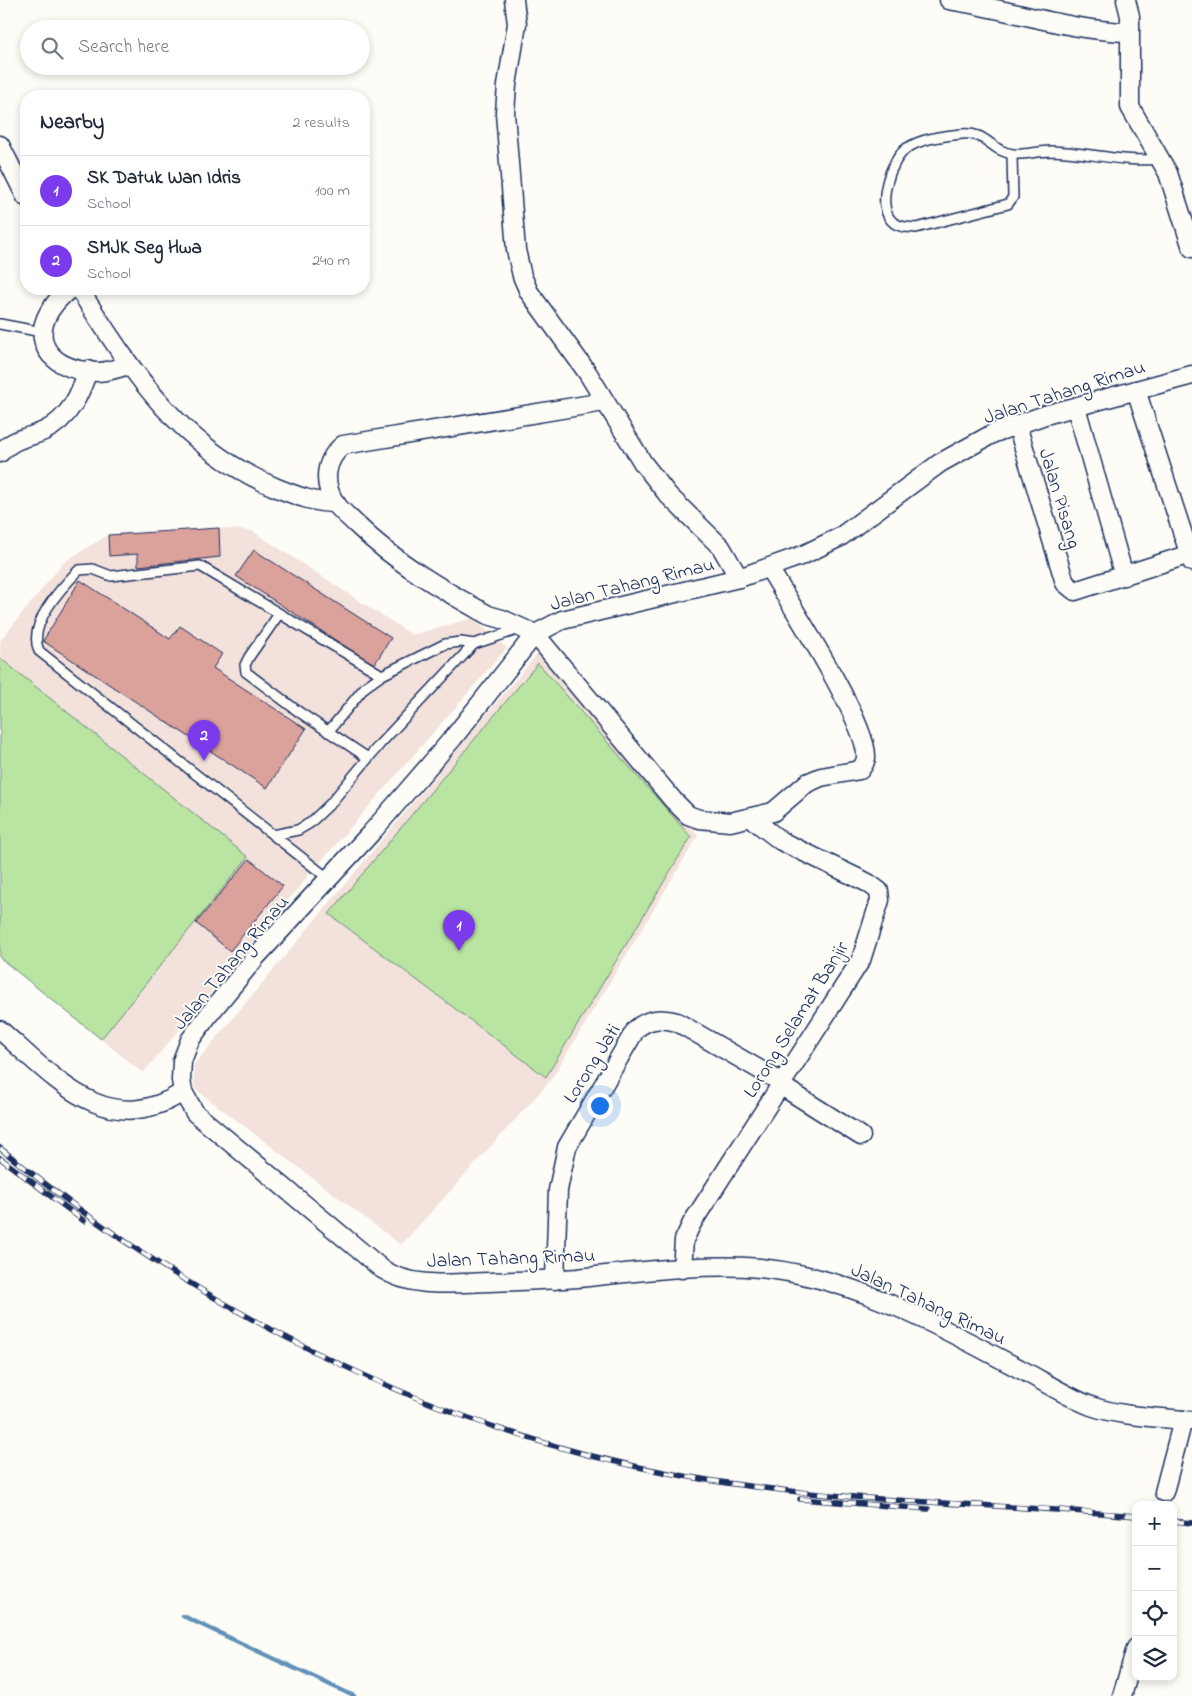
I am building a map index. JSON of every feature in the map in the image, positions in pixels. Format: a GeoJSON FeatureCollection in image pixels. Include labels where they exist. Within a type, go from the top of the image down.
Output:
{"type":"FeatureCollection","features":[{"type":"Feature","properties":{"kind":"street"},"geometry":{"type":"LineString","coordinates":[[514,0],[516,40],[508,78],[506,113],[517,261],[529,292],[587,372],[643,463],[668,495],[721,547],[739,578]]}},
{"type":"Feature","properties":{"kind":"street"},"geometry":{"type":"LineString","coordinates":[[949,0],[996,8],[1084,29],[1130,32]]}},
{"type":"Feature","properties":{"kind":"street"},"geometry":{"type":"LineString","coordinates":[[1126,0],[1130,16],[1130,107],[1162,159],[1175,189],[1192,248]]}},
{"type":"Feature","properties":{"kind":"street"},"geometry":{"type":"LineString","coordinates":[[0,145],[20,185]]}},
{"type":"Feature","properties":{"kind":"street"},"geometry":{"type":"LineString","coordinates":[[64,295],[50,308],[42,332],[42,346],[52,357],[74,368],[99,372],[128,365]]}},
{"type":"Feature","properties":{"kind":"street"},"geometry":{"type":"LineString","coordinates":[[82,295],[128,365],[152,396],[196,440],[254,478],[298,496],[321,503],[336,504]]}},
{"type":"Feature","properties":{"kind":"street"},"geometry":{"type":"LineString","coordinates":[[0,453],[12,441],[52,427],[69,412],[81,391],[88,370]]}},
{"type":"Feature","properties":{"kind":"street","name":"Jalan Tahang Rimau"},"geometry":{"type":"LineString","coordinates":[[1188,1420],[1116,1412],[1090,1406],[948,1331],[889,1304],[831,1282],[758,1268],[682,1269],[555,1280],[452,1283],[410,1282],[394,1277],[195,1113],[183,1092],[181,1080],[182,1061],[190,1040],[256,957],[329,879],[454,738],[529,631],[562,620],[739,578],[803,556],[840,537],[940,463],[986,437],[1076,406],[1192,375]]}},
{"type":"Feature","properties":{"kind":"street"},"geometry":{"type":"LineString","coordinates":[[1076,406],[1124,576],[1191,558],[1185,517],[1136,390]]}},
{"type":"Feature","properties":{"kind":"street"},"geometry":{"type":"LineString","coordinates":[[604,402],[342,445],[332,454],[328,463],[328,477],[336,504],[396,560],[488,615],[502,618],[529,631],[672,800],[688,815],[712,821],[730,822],[773,812],[814,780],[860,770],[866,757],[864,743],[838,686],[769,568]]}},
{"type":"Feature","properties":{"kind":"street","name":"Jalan Pisang"},"geometry":{"type":"LineString","coordinates":[[1017,425],[1065,583],[1076,591],[1124,576]]}},
{"type":"Feature","properties":{"kind":"street","name":"Lorong Selamat Banjir"},"geometry":{"type":"LineString","coordinates":[[682,1269],[684,1240],[692,1223],[861,960],[880,900],[880,891],[868,883],[781,842],[751,818]]}},
{"type":"Feature","properties":{"kind":"street","name":"Lorong Jati"},"geometry":{"type":"LineString","coordinates":[[555,1280],[558,1190],[566,1147],[636,1029],[653,1019],[677,1022],[780,1084],[861,1136]]}},
{"type":"Feature","properties":{"kind":"street"},"geometry":{"type":"LineString","coordinates":[[0,1030],[40,1066],[99,1107],[123,1112],[170,1101],[183,1092]]}},
{"type":"Feature","properties":{"kind":"street"},"geometry":{"type":"LineString","coordinates":[[1164,1492],[1188,1420]]}},
{"type":"Feature","properties":{"kind":"street"},"geometry":{"type":"LineString","coordinates":[[1122,1696],[1132,1662]]}},
{"type":"Feature","properties":{"kind":"lane"},"geometry":{"type":"LineString","coordinates":[[1012,154],[1014,197],[1008,204],[916,228],[901,227],[892,222],[885,194],[888,175],[906,148],[933,138],[972,133],[982,136],[999,150],[1012,154],[1052,151],[1116,160],[1162,159]]}},
{"type":"Feature","properties":{"kind":"lane"},"geometry":{"type":"LineString","coordinates":[[0,324],[42,332]]}},
{"type":"Feature","properties":{"kind":"lane"},"geometry":{"type":"LineString","coordinates":[[329,879],[39,651],[36,643],[37,629],[47,610],[79,570],[93,569],[111,576],[200,566],[382,675]]}},
{"type":"Feature","properties":{"kind":"lane"},"geometry":{"type":"LineString","coordinates":[[279,614],[245,665],[246,672],[328,732],[368,758]]}},
{"type":"Feature","properties":{"kind":"lane"},"geometry":{"type":"LineString","coordinates":[[328,732],[365,687],[382,675],[445,644],[461,642],[474,644],[529,631]]}},
{"type":"Feature","properties":{"kind":"lane"},"geometry":{"type":"LineString","coordinates":[[272,836],[298,830],[310,823],[330,804],[368,758],[474,644]]}},
{"type":"Feature","properties":{"kind":"shaded area"},"geometry":{"type":"Polygon","coordinates":[[[219,528],[252,531],[412,635],[473,618],[507,648],[309,875],[143,1073],[0,958],[0,641],[64,562],[108,535],[219,528]]]}},
{"type":"Feature","properties":{"kind":"shaded area"},"geometry":{"type":"Polygon","coordinates":[[[538,653],[698,836],[551,1080],[401,1245],[194,1088],[194,1065],[538,653]]]}},
{"type":"Feature","properties":{"kind":"green space"},"geometry":{"type":"Polygon","coordinates":[[[0,658],[248,857],[101,1039],[0,958],[0,658]]]}},
{"type":"Feature","properties":{"kind":"green space"},"geometry":{"type":"Polygon","coordinates":[[[538,663],[691,837],[546,1077],[329,914],[538,663]]]}},
{"type":"Feature","properties":{"kind":"building"},"geometry":{"type":"Polygon","coordinates":[[[219,528],[220,557],[138,566],[138,554],[109,556],[108,535],[219,528]]]}},
{"type":"Feature","properties":{"kind":"building"},"geometry":{"type":"Polygon","coordinates":[[[254,550],[391,638],[374,665],[236,576],[254,550]]]}},
{"type":"Feature","properties":{"kind":"building"},"geometry":{"type":"Polygon","coordinates":[[[80,580],[170,639],[180,626],[222,654],[213,668],[306,729],[267,788],[43,641],[80,580]]]}},
{"type":"Feature","properties":{"kind":"building"},"geometry":{"type":"Polygon","coordinates":[[[249,859],[283,886],[230,951],[196,923],[249,859]]]}},
{"type":"Feature","properties":{"kind":"waterway"},"geometry":{"type":"LineString","coordinates":[[183,1616],[354,1696]]}},
{"type":"Feature","properties":{"kind":"railway"},"geometry":{"type":"LineString","coordinates":[[0,1148],[75,1206],[154,1260],[236,1310],[321,1355],[409,1395],[499,1429],[591,1456],[684,1476],[740,1485],[853,1497],[1132,1516]]}},
{"type":"Feature","properties":{"kind":"railway"},"geometry":{"type":"LineString","coordinates":[[0,1158],[84,1221]]}},
{"type":"Feature","properties":{"kind":"railway"},"geometry":{"type":"LineString","coordinates":[[800,1499],[928,1509]]}},
{"type":"Feature","properties":{"kind":"railway"},"geometry":{"type":"LineString","coordinates":[[1177,1521],[1192,1523]]}},
{"type":"Feature","properties":{"kind":"place","name":"SMJK Seg Hwa"},"geometry":{"type":"Point","coordinates":[204,761]}},
{"type":"Feature","properties":{"kind":"place","name":"SK Datuk Wan Idris"},"geometry":{"type":"Point","coordinates":[459,951]}}]}
